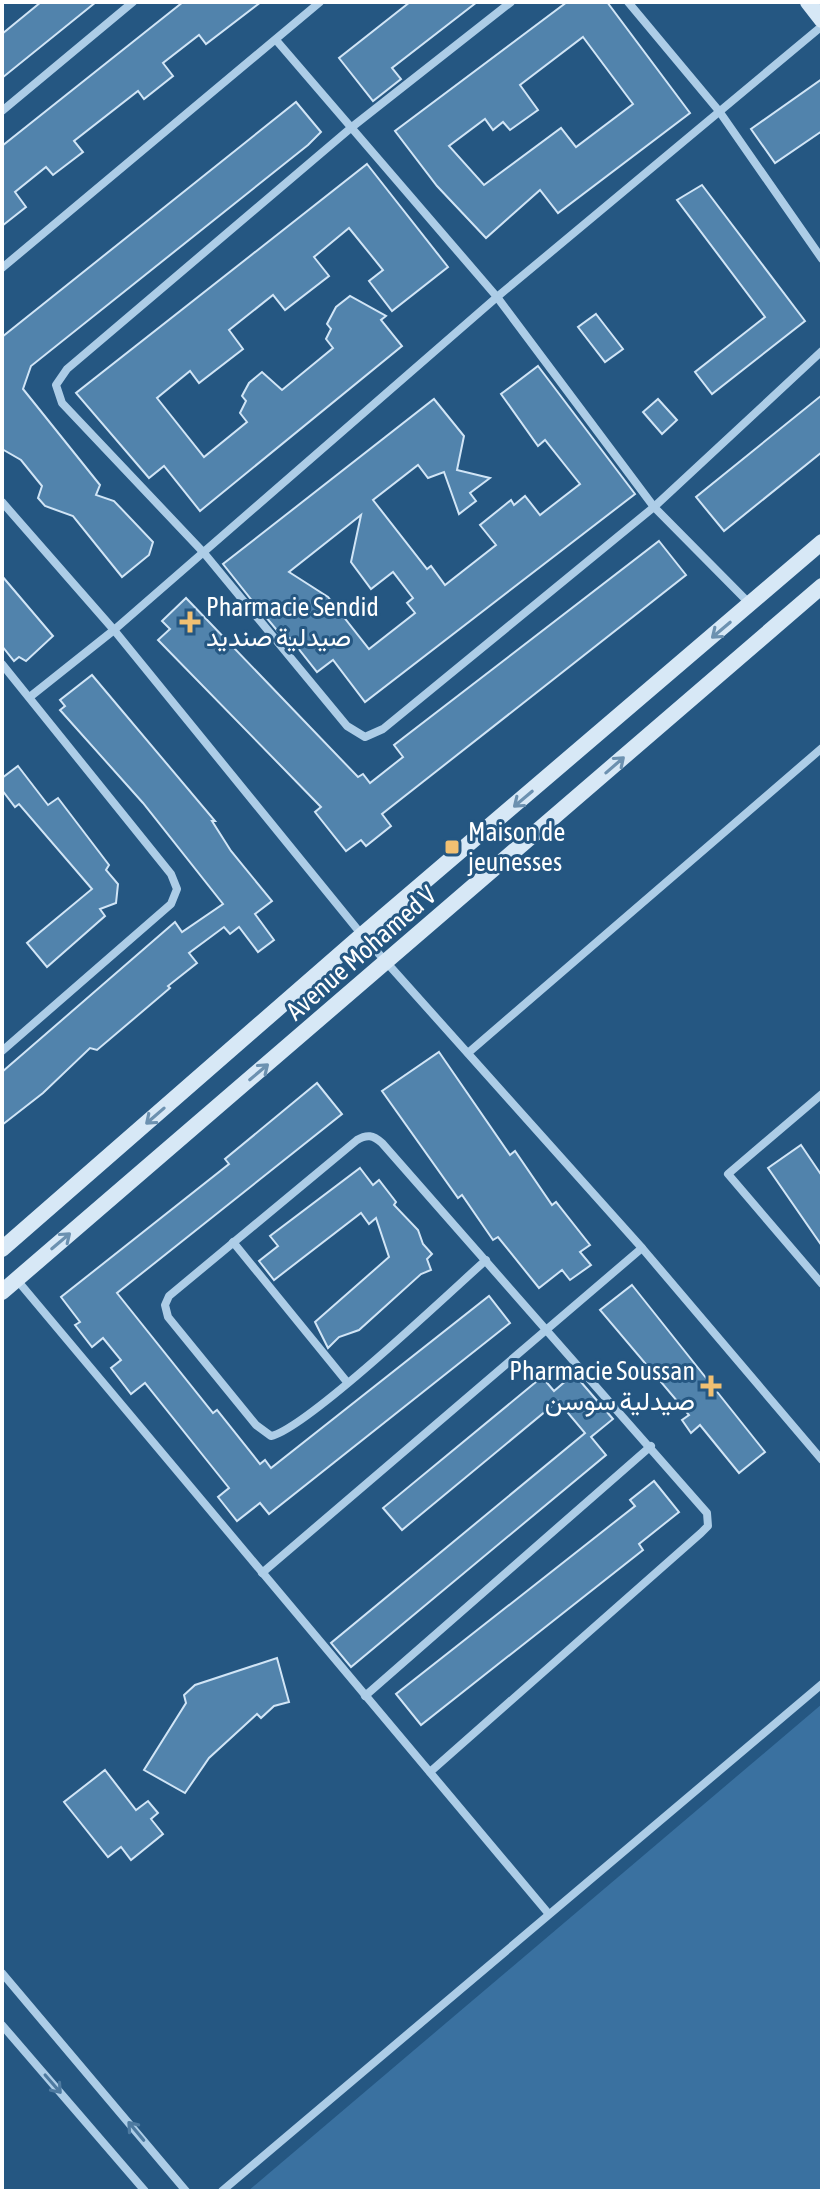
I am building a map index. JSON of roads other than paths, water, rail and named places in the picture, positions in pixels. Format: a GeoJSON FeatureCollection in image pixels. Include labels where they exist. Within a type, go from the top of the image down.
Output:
{"type":"FeatureCollection","features":[{"type":"Feature","properties":{"kind":"street"},"geometry":{"type":"LineString","coordinates":[[2,111],[133,2]]}},
{"type":"Feature","properties":{"kind":"street"},"geometry":{"type":"LineString","coordinates":[[2,268],[320,2]]}},
{"type":"Feature","properties":{"kind":"street"},"geometry":{"type":"LineString","coordinates":[[511,2],[352,127],[67,369],[56,385],[62,403],[204,553],[347,726],[365,737],[383,729],[654,507],[822,351]]}},
{"type":"Feature","properties":{"kind":"street"},"geometry":{"type":"LineString","coordinates":[[628,2],[719,111],[822,259]]}},
{"type":"Feature","properties":{"kind":"street"},"geometry":{"type":"LineString","coordinates":[[808,2],[822,20]]}},
{"type":"Feature","properties":{"kind":"street"},"geometry":{"type":"LineString","coordinates":[[31,696],[114,630],[497,297],[822,26]]}},
{"type":"Feature","properties":{"kind":"street"},"geometry":{"type":"LineString","coordinates":[[276,40],[497,297],[654,507],[751,605]]}},
{"type":"Feature","properties":{"kind":"street"},"geometry":{"type":"LineString","coordinates":[[2,502],[114,630],[362,935],[642,1248],[822,1460]]}},
{"type":"Feature","properties":{"kind":"street","name":"Avenue Mohamed V"},"geometry":{"type":"LineString","coordinates":[[2,1249],[362,935],[822,542]]}},
{"type":"Feature","properties":{"kind":"street","name":"Avenue Mohamed V"},"geometry":{"type":"LineString","coordinates":[[2,1292],[822,586]]}},
{"type":"Feature","properties":{"kind":"street"},"geometry":{"type":"LineString","coordinates":[[2,664],[31,696],[171,874],[177,889],[171,904],[2,1051]]}},
{"type":"Feature","properties":{"kind":"street"},"geometry":{"type":"LineString","coordinates":[[468,1053],[822,748]]}},
{"type":"Feature","properties":{"kind":"street"},"geometry":{"type":"LineString","coordinates":[[822,1094],[728,1174],[822,1284]]}},
{"type":"Feature","properties":{"kind":"street"},"geometry":{"type":"LineString","coordinates":[[430,1772],[708,1526],[707,1513],[651,1446],[546,1328],[486,1260],[382,1143],[370,1136],[357,1140],[169,1296],[165,1311],[256,1425],[271,1436],[279,1434],[347,1382],[486,1260]]}},
{"type":"Feature","properties":{"kind":"street"},"geometry":{"type":"LineString","coordinates":[[233,1242],[347,1382]]}},
{"type":"Feature","properties":{"kind":"street"},"geometry":{"type":"LineString","coordinates":[[262,1573],[642,1248]]}},
{"type":"Feature","properties":{"kind":"street"},"geometry":{"type":"LineString","coordinates":[[17,1279],[548,1913]]}},
{"type":"Feature","properties":{"kind":"street"},"geometry":{"type":"LineString","coordinates":[[365,1696],[651,1446]]}},
{"type":"Feature","properties":{"kind":"street"},"geometry":{"type":"LineString","coordinates":[[222,2191],[822,1684]]}},
{"type":"Feature","properties":{"kind":"street"},"geometry":{"type":"LineString","coordinates":[[2,1973],[186,2191]]}},
{"type":"Feature","properties":{"kind":"street"},"geometry":{"type":"LineString","coordinates":[[2,2025],[145,2191]]}},
{"type":"Feature","properties":{"kind":"place","name":"Pharmacie Sendid صيدلية صنديد"},"geometry":{"type":"Point","coordinates":[190,622]}},
{"type":"Feature","properties":{"kind":"place","name":"Maison de jeunesses"},"geometry":{"type":"Point","coordinates":[452,847]}},
{"type":"Feature","properties":{"kind":"place","name":"Pharmacie Soussan صيدلية سوسن"},"geometry":{"type":"Point","coordinates":[711,1386]}}]}
